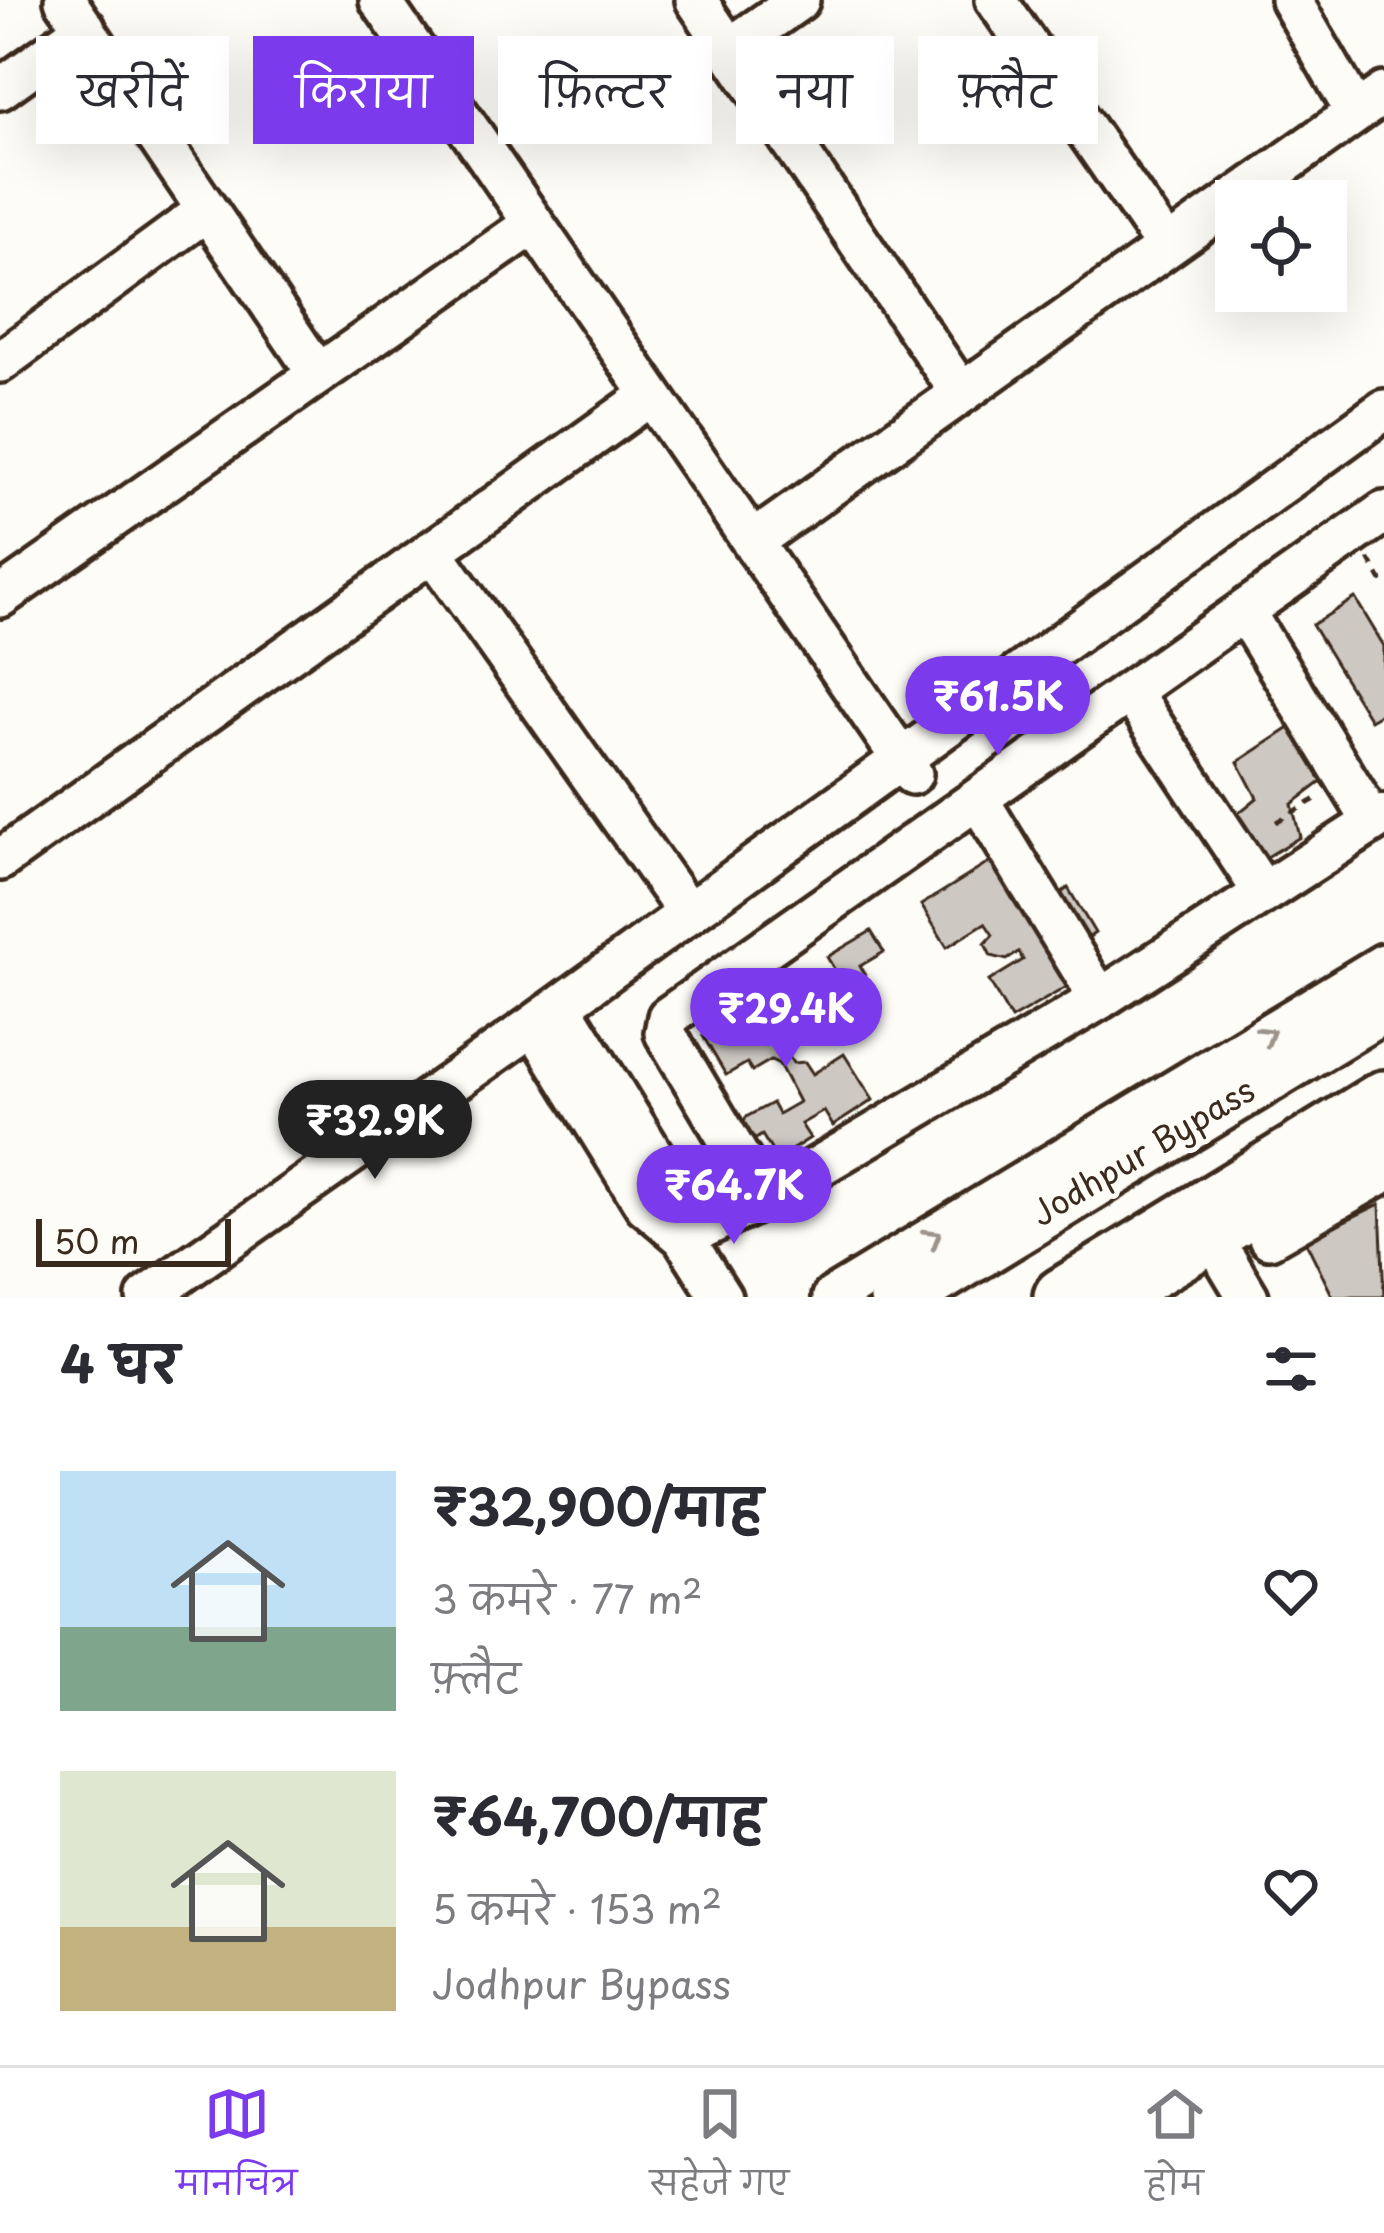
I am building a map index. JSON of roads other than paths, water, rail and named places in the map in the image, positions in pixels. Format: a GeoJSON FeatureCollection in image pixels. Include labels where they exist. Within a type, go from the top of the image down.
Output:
{"type":"FeatureCollection","features":[{"type":"Feature","properties":{"kind":"highway","name":"Jodhpur Bypass"},"geometry":{"type":"LineString","coordinates":[[899,1297],[1384,1002]]}},
{"type":"Feature","properties":{"kind":"highway"},"geometry":{"type":"LineString","coordinates":[[1063,1297],[1384,1100]]}},
{"type":"Feature","properties":{"kind":"street"},"geometry":{"type":"LineString","coordinates":[[380,0],[906,766]]}},
{"type":"Feature","properties":{"kind":"street"},"geometry":{"type":"LineString","coordinates":[[696,0],[961,393]]}},
{"type":"Feature","properties":{"kind":"street"},"geometry":{"type":"LineString","coordinates":[[729,49],[800,0]]}},
{"type":"Feature","properties":{"kind":"street"},"geometry":{"type":"LineString","coordinates":[[996,0],[1166,248]]}},
{"type":"Feature","properties":{"kind":"street"},"geometry":{"type":"LineString","coordinates":[[752,542],[1370,103],[1292,0]]}},
{"type":"Feature","properties":{"kind":"street"},"geometry":{"type":"LineString","coordinates":[[0,88],[75,14],[318,374]]}},
{"type":"Feature","properties":{"kind":"street"},"geometry":{"type":"LineString","coordinates":[[0,362],[207,210]]}},
{"type":"Feature","properties":{"kind":"street"},"geometry":{"type":"LineString","coordinates":[[7,578],[318,374],[533,224]]}},
{"type":"Feature","properties":{"kind":"street"},"geometry":{"type":"LineString","coordinates":[[0,860],[651,394]]}},
{"type":"Feature","properties":{"kind":"street"},"geometry":{"type":"LineString","coordinates":[[185,1297],[1384,410]]}},
{"type":"Feature","properties":{"kind":"street"},"geometry":{"type":"LineString","coordinates":[[147,1297],[552,1023],[688,913],[1384,436]]}},
{"type":"Feature","properties":{"kind":"street"},"geometry":{"type":"LineString","coordinates":[[764,1199],[665,1033],[668,1017],[1384,512]]}},
{"type":"Feature","properties":{"kind":"street"},"geometry":{"type":"LineString","coordinates":[[432,551],[688,913]]}},
{"type":"Feature","properties":{"kind":"street"},"geometry":{"type":"LineString","coordinates":[[683,1237],[764,1199],[1100,999],[1378,818],[1346,781],[1244,611]]}},
{"type":"Feature","properties":{"kind":"street"},"geometry":{"type":"LineString","coordinates":[[1130,691],[1263,892]]}},
{"type":"Feature","properties":{"kind":"street"},"geometry":{"type":"LineString","coordinates":[[978,799],[1100,999]]}},
{"type":"Feature","properties":{"kind":"street"},"geometry":{"type":"LineString","coordinates":[[833,1297],[1384,964]]}},
{"type":"Feature","properties":{"kind":"street"},"geometry":{"type":"LineString","coordinates":[[552,1023],[645,1205],[683,1237],[721,1297]]}},
{"type":"Feature","properties":{"kind":"street"},"geometry":{"type":"LineString","coordinates":[[1122,1297],[1384,1138]]}},
{"type":"Feature","properties":{"kind":"street"},"geometry":{"type":"LineString","coordinates":[[1166,1297],[1384,1172]]}},
{"type":"Feature","properties":{"kind":"street"},"geometry":{"type":"LineString","coordinates":[[1227,1262],[1248,1297]]}}]}
